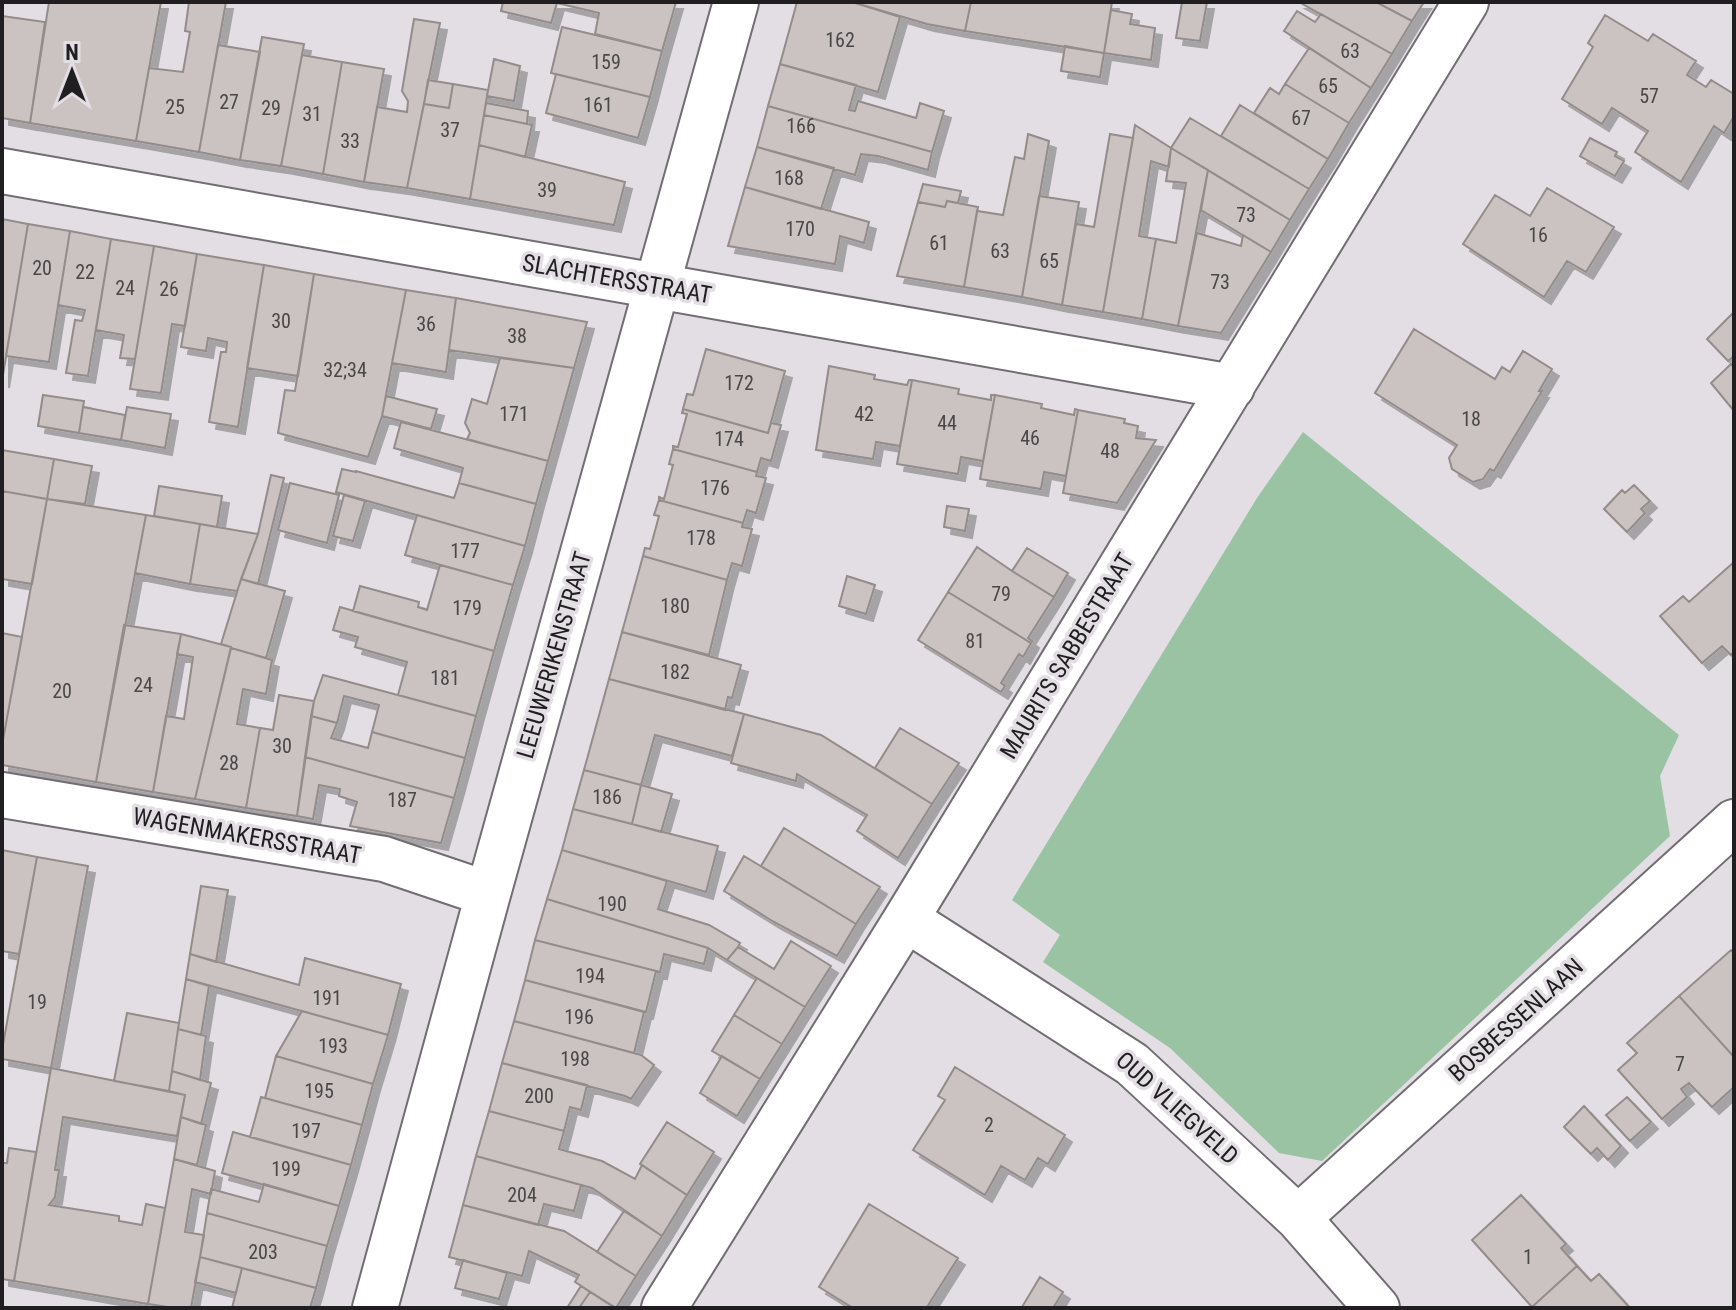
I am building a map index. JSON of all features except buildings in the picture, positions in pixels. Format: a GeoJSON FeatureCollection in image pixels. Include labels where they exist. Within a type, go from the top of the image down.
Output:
{"type":"FeatureCollection","features":[{"type":"Feature","properties":{"kind":"street","name":"LEEUWERIKENSTRAAT"},"geometry":{"type":"LineString","coordinates":[[375,1308],[736,2]]}},
{"type":"Feature","properties":{"kind":"street","name":"MAURITS SABBESTRAAT"},"geometry":{"type":"LineString","coordinates":[[664,1308],[906,919],[1466,2]]}},
{"type":"Feature","properties":{"kind":"street","name":"SLACHTERSSTRAAT"},"geometry":{"type":"LineString","coordinates":[[2,171],[1232,387]]}},
{"type":"Feature","properties":{"kind":"street","name":"WAGENMAKERSSTRAAT"},"geometry":{"type":"LineString","coordinates":[[2,795],[384,859],[488,894]]}},
{"type":"Feature","properties":{"kind":"street","name":"BOSBESSENLAAN"},"geometry":{"type":"LineString","coordinates":[[1298,1218],[1734,822]]}},
{"type":"Feature","properties":{"kind":"street","name":"OUD VLIEGVELD"},"geometry":{"type":"LineString","coordinates":[[906,919],[1132,1064],[1298,1218],[1377,1308]]}},
{"type":"Feature","properties":{"kind":"green space"},"geometry":{"type":"Polygon","coordinates":[[[1303,432],[1679,735],[1660,776],[1670,836],[1322,1161],[1279,1153],[1170,1048],[1043,962],[1060,935],[1012,900],[1257,498],[1303,432]]]}}]}
